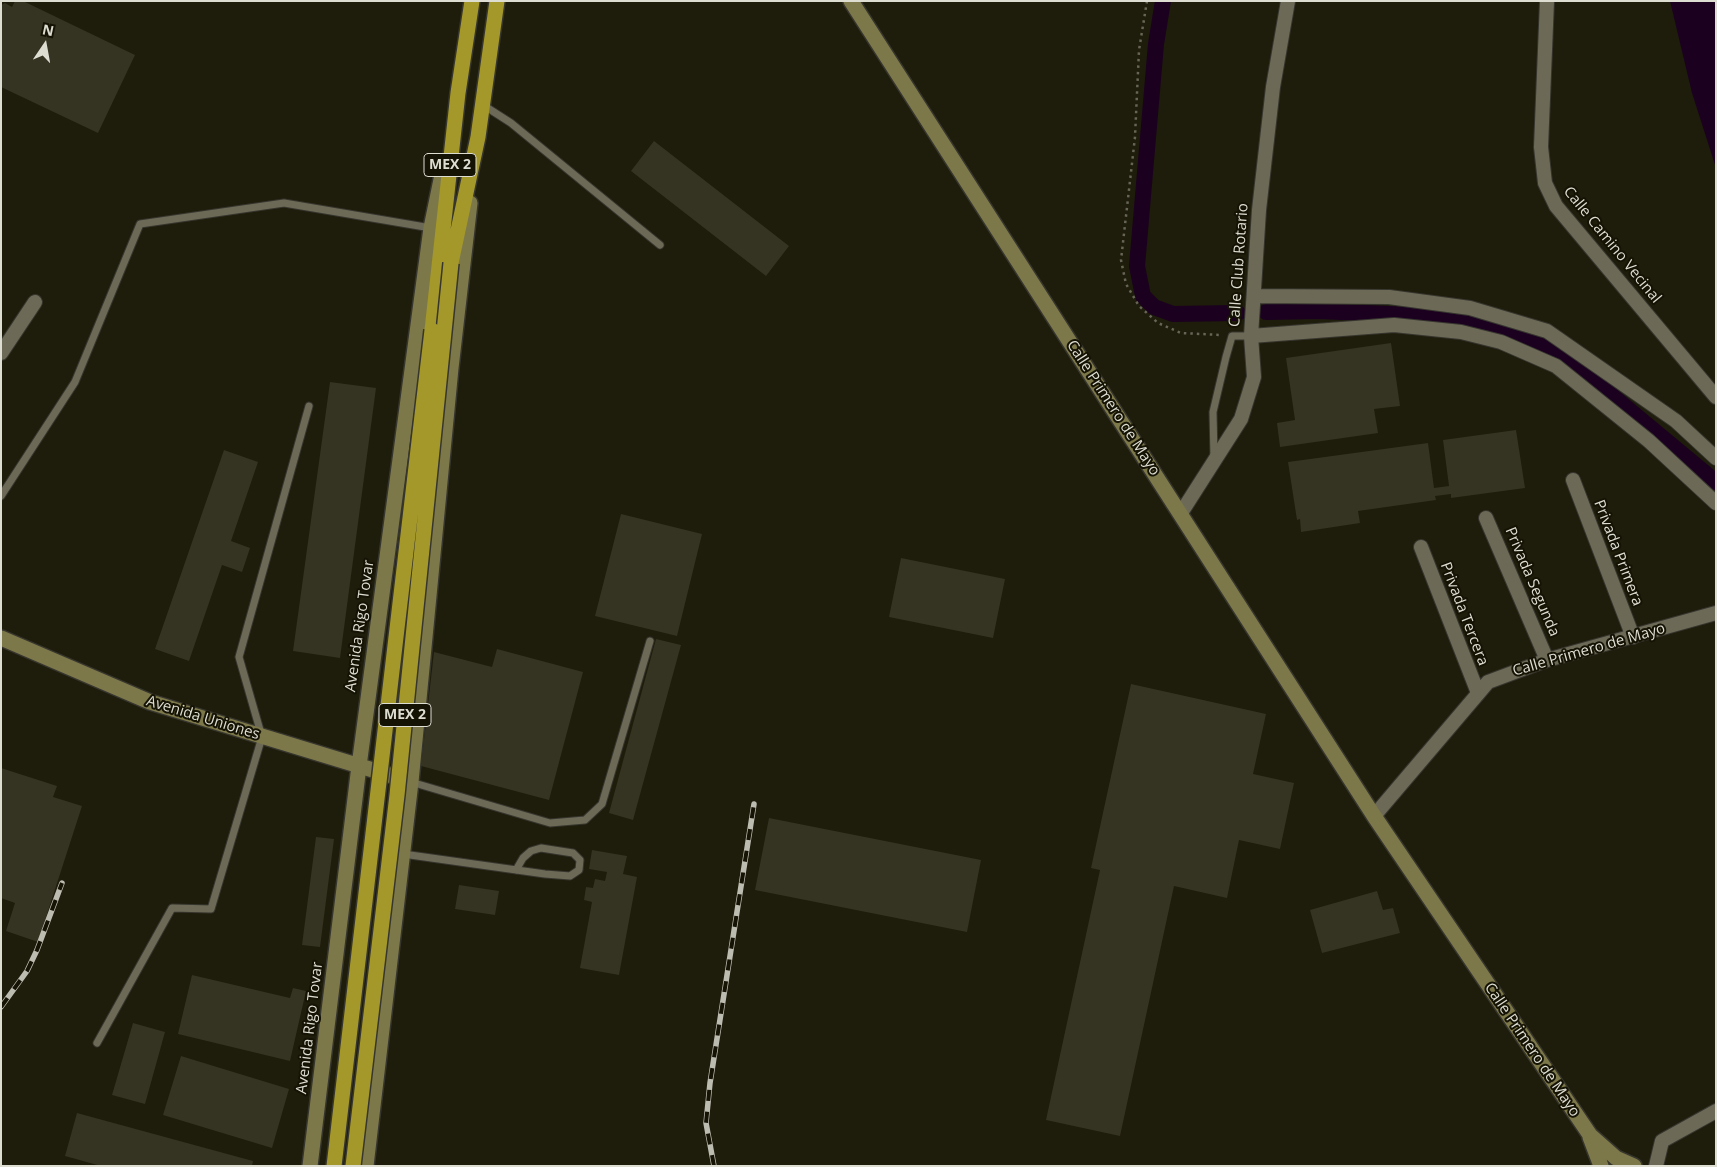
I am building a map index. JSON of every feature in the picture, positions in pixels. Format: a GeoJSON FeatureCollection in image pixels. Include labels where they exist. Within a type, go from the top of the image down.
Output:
{"type":"FeatureCollection","features":[{"type":"Feature","properties":{"kind":"highway","name":"Avenida Rigo Tovar"},"geometry":{"type":"LineString","coordinates":[[334,1166],[458,93],[472,1]]}},
{"type":"Feature","properties":{"kind":"highway","name":"MEX 2"},"geometry":{"type":"LineString","coordinates":[[353,1166],[397,795],[451,263],[478,137],[497,1]]}},
{"type":"Feature","properties":{"kind":"street","name":"Calle Primero de Mayo"},"geometry":{"type":"LineString","coordinates":[[852,1],[1374,816],[1590,1135],[1616,1158],[1634,1166]]}},
{"type":"Feature","properties":{"kind":"street","name":"Calle Club Rotario"},"geometry":{"type":"LineString","coordinates":[[1181,513],[1241,419],[1249,399],[1254,377],[1251,336],[1259,210],[1270,115],[1288,1]]}},
{"type":"Feature","properties":{"kind":"street","name":"Calle Camino Vecinal"},"geometry":{"type":"LineString","coordinates":[[1547,1],[1541,147],[1545,183],[1556,206],[1716,397]]}},
{"type":"Feature","properties":{"kind":"street","name":"Avenida Rigo Tovar"},"geometry":{"type":"LineString","coordinates":[[310,1166],[363,731],[430,228],[458,93]]}},
{"type":"Feature","properties":{"kind":"street"},"geometry":{"type":"LineString","coordinates":[[366,1166],[411,782],[451,368],[478,137]]}},
{"type":"Feature","properties":{"kind":"street"},"geometry":{"type":"LineString","coordinates":[[1254,296],[1389,297],[1470,308],[1547,331],[1676,421],[1716,458]]}},
{"type":"Feature","properties":{"kind":"street"},"geometry":{"type":"LineString","coordinates":[[1,353],[35,302]]}},
{"type":"Feature","properties":{"kind":"street"},"geometry":{"type":"LineString","coordinates":[[1251,336],[1394,325],[1461,332],[1500,342],[1556,366],[1649,441],[1716,503]]}},
{"type":"Feature","properties":{"kind":"street","name":"Privada Primera"},"geometry":{"type":"LineString","coordinates":[[1573,480],[1632,637]]}},
{"type":"Feature","properties":{"kind":"street","name":"Privada Segunda"},"geometry":{"type":"LineString","coordinates":[[1486,518],[1547,660]]}},
{"type":"Feature","properties":{"kind":"street","name":"Privada Tercera"},"geometry":{"type":"LineString","coordinates":[[1421,547],[1478,693]]}},
{"type":"Feature","properties":{"kind":"street","name":"Calle Primero de Mayo"},"geometry":{"type":"LineString","coordinates":[[1374,816],[1488,682],[1547,660],[1716,613]]}},
{"type":"Feature","properties":{"kind":"street","name":"Avenida Uniones"},"geometry":{"type":"LineString","coordinates":[[1,638],[141,699],[411,782]]}},
{"type":"Feature","properties":{"kind":"street"},"geometry":{"type":"LineString","coordinates":[[363,731],[368,746],[374,752],[390,756],[406,751],[416,731]]}},
{"type":"Feature","properties":{"kind":"street"},"geometry":{"type":"LineString","coordinates":[[1656,1166],[1662,1142],[1716,1111]]}},
{"type":"Feature","properties":{"kind":"street","name":"Calle Primero de Mayo"},"geometry":{"type":"LineString","coordinates":[[1590,1135],[1601,1166]]}},
{"type":"Feature","properties":{"kind":"lane"},"geometry":{"type":"LineString","coordinates":[[483,105],[510,123],[660,245]]}},
{"type":"Feature","properties":{"kind":"lane"},"geometry":{"type":"LineString","coordinates":[[1,496],[75,382],[140,224],[284,203],[430,228]]}},
{"type":"Feature","properties":{"kind":"lane"},"geometry":{"type":"LineString","coordinates":[[1214,461],[1213,412],[1219,380],[1232,336],[1251,336]]}},
{"type":"Feature","properties":{"kind":"lane"},"geometry":{"type":"LineString","coordinates":[[97,1043],[172,908],[211,909],[262,737],[239,657],[309,406]]}},
{"type":"Feature","properties":{"kind":"lane"},"geometry":{"type":"LineString","coordinates":[[411,782],[550,822],[585,820],[602,804],[650,641]]}},
{"type":"Feature","properties":{"kind":"lane"},"geometry":{"type":"LineString","coordinates":[[402,854],[516,870],[570,876],[579,870],[580,860],[573,853],[541,848],[527,854],[516,870]]}},
{"type":"Feature","properties":{"kind":"path"},"geometry":{"type":"LineString","coordinates":[[1147,1],[1139,50],[1135,137],[1121,260],[1126,284],[1139,306],[1158,323],[1181,333],[1232,336]]}},
{"type":"Feature","properties":{"kind":"shaded area"},"geometry":{"type":"Polygon","coordinates":[[[1670,1],[1716,1],[1716,168],[1692,93],[1670,1]]]}},
{"type":"Feature","properties":{"kind":"building"},"geometry":{"type":"Polygon","coordinates":[[[15,1],[23,1],[135,55],[98,133],[1,87],[1,5],[5,3],[12,7],[15,1]]]}},
{"type":"Feature","properties":{"kind":"building"},"geometry":{"type":"Polygon","coordinates":[[[654,141],[789,246],[766,276],[631,171],[654,141]]]}},
{"type":"Feature","properties":{"kind":"building"},"geometry":{"type":"Polygon","coordinates":[[[1391,343],[1400,406],[1374,409],[1378,433],[1280,447],[1277,423],[1295,420],[1286,358],[1391,343]]]}},
{"type":"Feature","properties":{"kind":"building"},"geometry":{"type":"Polygon","coordinates":[[[330,382],[376,388],[340,658],[293,651],[330,382]]]}},
{"type":"Feature","properties":{"kind":"building"},"geometry":{"type":"Polygon","coordinates":[[[1516,430],[1525,488],[1451,498],[1451,494],[1435,496],[1436,500],[1358,511],[1360,523],[1301,532],[1300,519],[1297,520],[1288,462],[1428,443],[1434,488],[1449,486],[1443,440],[1516,430]]]}},
{"type":"Feature","properties":{"kind":"building"},"geometry":{"type":"Polygon","coordinates":[[[224,450],[258,462],[231,541],[250,548],[242,572],[222,565],[189,661],[155,649],[224,450]]]}},
{"type":"Feature","properties":{"kind":"building"},"geometry":{"type":"Polygon","coordinates":[[[621,514],[702,534],[677,636],[595,616],[621,514]]]}},
{"type":"Feature","properties":{"kind":"building"},"geometry":{"type":"Polygon","coordinates":[[[901,558],[1005,579],[993,638],[889,617],[901,558]]]}},
{"type":"Feature","properties":{"kind":"building"},"geometry":{"type":"Polygon","coordinates":[[[656,639],[681,645],[633,820],[609,813],[656,639]]]}},
{"type":"Feature","properties":{"kind":"building"},"geometry":{"type":"Polygon","coordinates":[[[497,649],[583,672],[549,800],[421,766],[434,652],[492,667],[497,649]]]}},
{"type":"Feature","properties":{"kind":"building"},"geometry":{"type":"Polygon","coordinates":[[[1131,684],[1266,714],[1253,774],[1294,783],[1280,849],[1239,840],[1227,898],[1174,886],[1120,1136],[1046,1120],[1100,870],[1091,868],[1131,684]]]}},
{"type":"Feature","properties":{"kind":"building"},"geometry":{"type":"Polygon","coordinates":[[[1,768],[57,786],[53,797],[82,806],[38,942],[6,931],[15,903],[1,898],[1,768]]]}},
{"type":"Feature","properties":{"kind":"building"},"geometry":{"type":"Polygon","coordinates":[[[769,818],[981,860],[967,932],[755,890],[769,818]]]}},
{"type":"Feature","properties":{"kind":"building"},"geometry":{"type":"Polygon","coordinates":[[[316,837],[334,839],[320,947],[302,945],[316,837]]]}},
{"type":"Feature","properties":{"kind":"building"},"geometry":{"type":"Polygon","coordinates":[[[592,850],[627,856],[623,874],[637,877],[619,975],[580,968],[592,902],[584,900],[586,887],[593,888],[595,879],[605,881],[607,872],[589,869],[592,850]]]}},
{"type":"Feature","properties":{"kind":"building"},"geometry":{"type":"Polygon","coordinates":[[[459,885],[499,891],[495,915],[455,909],[459,885]]]}},
{"type":"Feature","properties":{"kind":"building"},"geometry":{"type":"Polygon","coordinates":[[[1377,891],[1383,910],[1393,908],[1400,933],[1322,953],[1310,910],[1377,891]]]}},
{"type":"Feature","properties":{"kind":"building"},"geometry":{"type":"Polygon","coordinates":[[[192,975],[290,998],[293,988],[306,991],[290,1061],[178,1034],[192,975]]]}},
{"type":"Feature","properties":{"kind":"building"},"geometry":{"type":"Polygon","coordinates":[[[133,1023],[165,1032],[145,1104],[112,1095],[133,1023]]]}},
{"type":"Feature","properties":{"kind":"building"},"geometry":{"type":"Polygon","coordinates":[[[181,1056],[289,1089],[272,1148],[163,1115],[181,1056]]]}},
{"type":"Feature","properties":{"kind":"building"},"geometry":{"type":"Polygon","coordinates":[[[77,1113],[253,1161],[252,1166],[101,1166],[65,1156],[77,1113]]]}},
{"type":"Feature","properties":{"kind":"waterway"},"geometry":{"type":"LineString","coordinates":[[1163,1],[1156,44],[1137,266],[1143,296],[1154,307],[1173,314],[1238,313]]}},
{"type":"Feature","properties":{"kind":"waterway"},"geometry":{"type":"LineString","coordinates":[[1266,312],[1319,311],[1435,316],[1513,332],[1558,351],[1716,482]]}},
{"type":"Feature","properties":{"kind":"railway"},"geometry":{"type":"LineString","coordinates":[[714,1166],[706,1123],[710,1083],[754,804]]}},
{"type":"Feature","properties":{"kind":"railway"},"geometry":{"type":"LineString","coordinates":[[1,1007],[27,971],[37,950],[62,883]]}}]}
